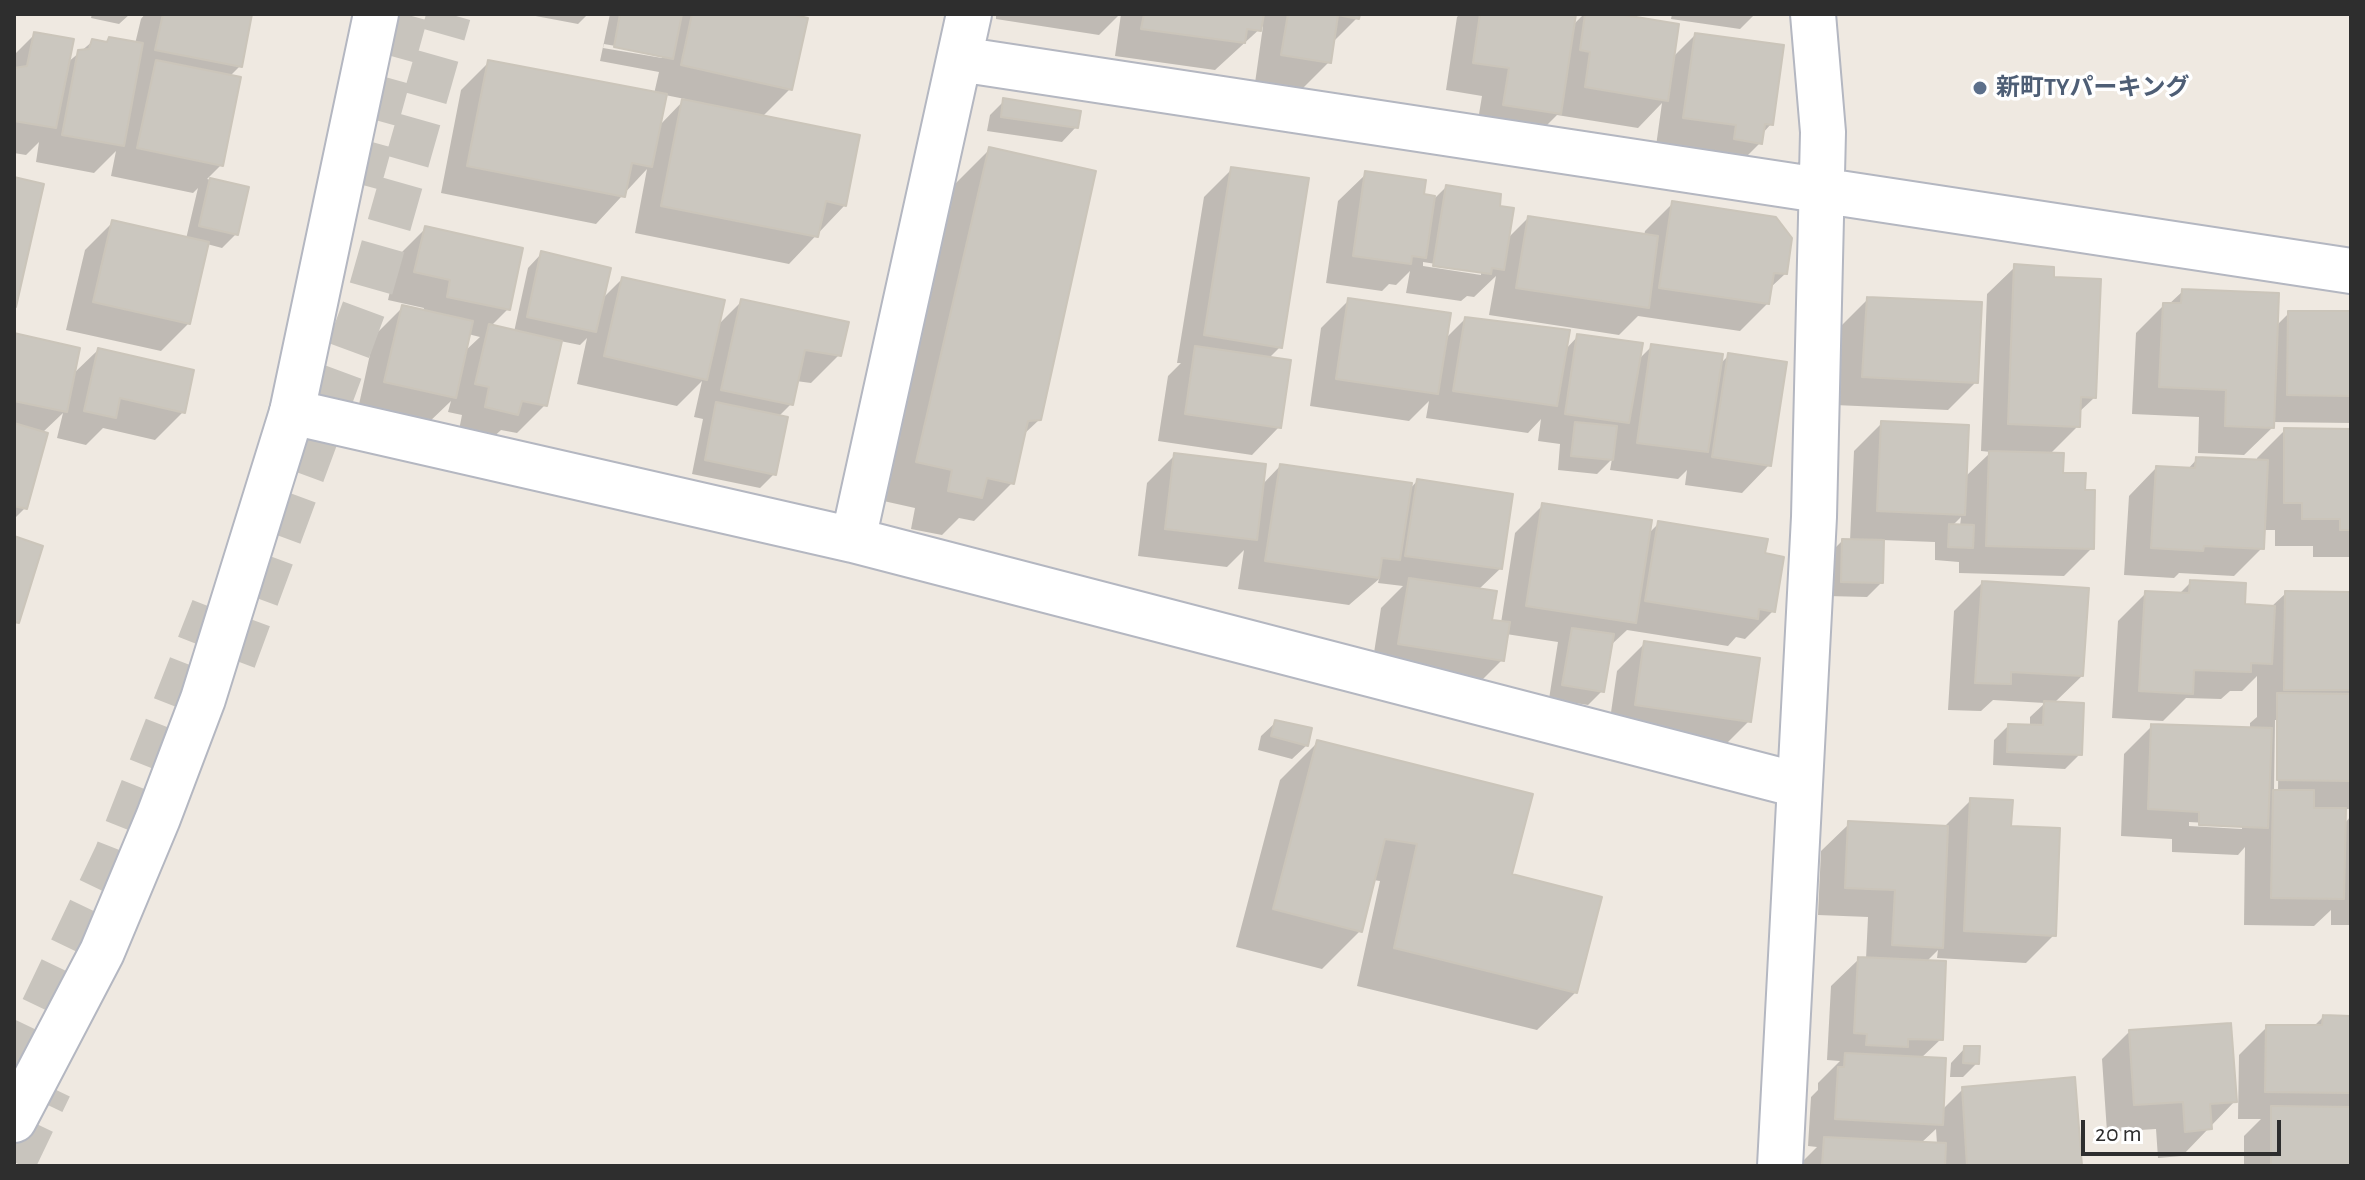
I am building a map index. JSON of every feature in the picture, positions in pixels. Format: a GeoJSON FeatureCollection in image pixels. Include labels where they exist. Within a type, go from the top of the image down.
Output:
{"type":"FeatureCollection","features":[{"type":"Feature","properties":{"kind":"street"},"geometry":{"type":"LineString","coordinates":[[14,1120],[102,952],[203,699],[292,412],[376,14]]}},
{"type":"Feature","properties":{"kind":"street"},"geometry":{"type":"LineString","coordinates":[[853,540],[969,14]]}},
{"type":"Feature","properties":{"kind":"street"},"geometry":{"type":"LineString","coordinates":[[1780,1166],[1814,517],[1823,132],[1813,14]]}},
{"type":"Feature","properties":{"kind":"street"},"geometry":{"type":"LineString","coordinates":[[959,59],[2351,271]]}},
{"type":"Feature","properties":{"kind":"street"},"geometry":{"type":"LineString","coordinates":[[292,412],[853,540],[1798,785]]}},
{"type":"Feature","properties":{"kind":"building"},"geometry":{"type":"Polygon","coordinates":[[[163,14],[252,14],[242,67],[155,50],[163,14]]]}},
{"type":"Feature","properties":{"kind":"building"},"geometry":{"type":"Polygon","coordinates":[[[620,14],[682,14],[673,59],[614,47],[620,14]]]}},
{"type":"Feature","properties":{"kind":"building"},"geometry":{"type":"Polygon","coordinates":[[[692,14],[791,14],[808,18],[792,90],[681,65],[692,14]]]}},
{"type":"Feature","properties":{"kind":"building"},"geometry":{"type":"Polygon","coordinates":[[[1144,14],[1264,14],[1261,31],[1247,29],[1245,43],[1141,29],[1144,14]]]}},
{"type":"Feature","properties":{"kind":"building"},"geometry":{"type":"Polygon","coordinates":[[[1288,14],[1360,14],[1359,19],[1338,15],[1331,63],[1281,55],[1288,14]]]}},
{"type":"Feature","properties":{"kind":"building"},"geometry":{"type":"Polygon","coordinates":[[[1480,14],[1576,14],[1561,114],[1503,105],[1509,68],[1473,63],[1480,14]]]}},
{"type":"Feature","properties":{"kind":"building"},"geometry":{"type":"Polygon","coordinates":[[[1585,14],[1618,14],[1679,24],[1668,101],[1585,87],[1590,52],[1580,50],[1585,14]]]}},
{"type":"Feature","properties":{"kind":"building"},"geometry":{"type":"Polygon","coordinates":[[[34,32],[74,39],[56,128],[14,121],[14,68],[27,66],[34,32]]]}},
{"type":"Feature","properties":{"kind":"building"},"geometry":{"type":"Polygon","coordinates":[[[1695,33],[1784,45],[1773,125],[1765,124],[1762,144],[1734,139],[1736,125],[1683,118],[1695,33]]]}},
{"type":"Feature","properties":{"kind":"building"},"geometry":{"type":"Polygon","coordinates":[[[109,37],[143,43],[124,146],[62,135],[78,50],[89,49],[92,39],[107,42],[109,37]]]}},
{"type":"Feature","properties":{"kind":"building"},"geometry":{"type":"Polygon","coordinates":[[[156,60],[241,77],[223,166],[137,148],[156,60]]]}},
{"type":"Feature","properties":{"kind":"building"},"geometry":{"type":"Polygon","coordinates":[[[488,60],[667,94],[652,167],[632,163],[625,197],[467,166],[488,60]]]}},
{"type":"Feature","properties":{"kind":"building"},"geometry":{"type":"Polygon","coordinates":[[[1003,98],[1081,111],[1078,128],[1001,117],[1003,98]]]}},
{"type":"Feature","properties":{"kind":"building"},"geometry":{"type":"Polygon","coordinates":[[[682,99],[860,135],[846,206],[826,201],[818,237],[661,206],[682,99]]]}},
{"type":"Feature","properties":{"kind":"building"},"geometry":{"type":"Polygon","coordinates":[[[989,147],[1096,171],[1041,420],[1028,421],[1014,484],[987,478],[982,498],[948,491],[952,470],[916,462],[989,147]]]}},
{"type":"Feature","properties":{"kind":"building"},"geometry":{"type":"Polygon","coordinates":[[[1231,167],[1309,178],[1282,348],[1204,335],[1231,167]]]}},
{"type":"Feature","properties":{"kind":"building"},"geometry":{"type":"Polygon","coordinates":[[[1365,171],[1426,180],[1424,194],[1435,196],[1426,258],[1412,256],[1411,264],[1353,256],[1365,171]]]}},
{"type":"Feature","properties":{"kind":"building"},"geometry":{"type":"Polygon","coordinates":[[[14,177],[44,184],[16,307],[14,306],[14,177]]]}},
{"type":"Feature","properties":{"kind":"building"},"geometry":{"type":"Polygon","coordinates":[[[210,178],[249,187],[238,235],[199,226],[210,178]]]}},
{"type":"Feature","properties":{"kind":"building"},"geometry":{"type":"Polygon","coordinates":[[[1446,185],[1501,194],[1500,206],[1514,208],[1504,270],[1492,268],[1491,274],[1433,266],[1446,185]]]}},
{"type":"Feature","properties":{"kind":"building"},"geometry":{"type":"Polygon","coordinates":[[[1672,201],[1776,217],[1792,238],[1787,274],[1774,273],[1769,304],[1659,288],[1672,201]]]}},
{"type":"Feature","properties":{"kind":"building"},"geometry":{"type":"Polygon","coordinates":[[[1528,216],[1658,236],[1649,308],[1516,288],[1528,216]]]}},
{"type":"Feature","properties":{"kind":"building"},"geometry":{"type":"Polygon","coordinates":[[[112,220],[209,242],[190,324],[93,302],[112,220]]]}},
{"type":"Feature","properties":{"kind":"building"},"geometry":{"type":"Polygon","coordinates":[[[425,226],[523,248],[510,310],[447,297],[450,280],[414,272],[425,226]]]}},
{"type":"Feature","properties":{"kind":"building"},"geometry":{"type":"Polygon","coordinates":[[[541,251],[611,268],[596,332],[527,317],[541,251]]]}},
{"type":"Feature","properties":{"kind":"building"},"geometry":{"type":"Polygon","coordinates":[[[2014,264],[2054,267],[2054,277],[2101,279],[2096,398],[2081,397],[2080,427],[2008,424],[2014,264]]]}},
{"type":"Feature","properties":{"kind":"building"},"geometry":{"type":"Polygon","coordinates":[[[622,277],[725,300],[707,380],[604,356],[622,277]]]}},
{"type":"Feature","properties":{"kind":"building"},"geometry":{"type":"Polygon","coordinates":[[[2182,289],[2279,293],[2274,428],[2225,426],[2226,390],[2159,387],[2163,303],[2181,303],[2182,289]]]}},
{"type":"Feature","properties":{"kind":"building"},"geometry":{"type":"Polygon","coordinates":[[[1867,297],[1982,302],[1978,383],[1862,377],[1867,297]]]}},
{"type":"Feature","properties":{"kind":"building"},"geometry":{"type":"Polygon","coordinates":[[[1348,298],[1451,313],[1438,394],[1336,379],[1348,298]]]}},
{"type":"Feature","properties":{"kind":"building"},"geometry":{"type":"Polygon","coordinates":[[[741,299],[849,322],[841,356],[805,350],[793,405],[721,390],[741,299]]]}},
{"type":"Feature","properties":{"kind":"building"},"geometry":{"type":"Polygon","coordinates":[[[402,305],[473,321],[456,398],[384,382],[402,305]]]}},
{"type":"Feature","properties":{"kind":"building"},"geometry":{"type":"Polygon","coordinates":[[[2288,311],[2351,311],[2351,396],[2287,395],[2288,311]]]}},
{"type":"Feature","properties":{"kind":"building"},"geometry":{"type":"Polygon","coordinates":[[[1465,317],[1570,330],[1557,406],[1453,391],[1465,317]]]}},
{"type":"Feature","properties":{"kind":"building"},"geometry":{"type":"Polygon","coordinates":[[[489,324],[562,341],[547,406],[522,401],[518,415],[485,407],[489,387],[475,384],[489,324]]]}},
{"type":"Feature","properties":{"kind":"building"},"geometry":{"type":"Polygon","coordinates":[[[14,333],[80,348],[67,412],[14,401],[14,333]]]}},
{"type":"Feature","properties":{"kind":"building"},"geometry":{"type":"Polygon","coordinates":[[[1577,334],[1643,343],[1629,423],[1565,414],[1577,334]]]}},
{"type":"Feature","properties":{"kind":"building"},"geometry":{"type":"Polygon","coordinates":[[[1651,344],[1723,354],[1708,452],[1637,443],[1651,344]]]}},
{"type":"Feature","properties":{"kind":"building"},"geometry":{"type":"Polygon","coordinates":[[[1195,346],[1291,360],[1281,428],[1185,414],[1195,346]]]}},
{"type":"Feature","properties":{"kind":"building"},"geometry":{"type":"Polygon","coordinates":[[[98,348],[194,370],[185,413],[120,398],[116,418],[84,411],[98,348]]]}},
{"type":"Feature","properties":{"kind":"building"},"geometry":{"type":"Polygon","coordinates":[[[1728,353],[1787,362],[1771,466],[1712,457],[1728,353]]]}},
{"type":"Feature","properties":{"kind":"building"},"geometry":{"type":"Polygon","coordinates":[[[716,402],[788,417],[776,475],[705,460],[716,402]]]}},
{"type":"Feature","properties":{"kind":"building"},"geometry":{"type":"Polygon","coordinates":[[[1881,421],[1969,425],[1965,515],[1877,511],[1881,421]]]}},
{"type":"Feature","properties":{"kind":"building"},"geometry":{"type":"Polygon","coordinates":[[[1575,422],[1617,426],[1613,460],[1571,456],[1575,422]]]}},
{"type":"Feature","properties":{"kind":"building"},"geometry":{"type":"Polygon","coordinates":[[[14,423],[48,433],[27,509],[14,506],[14,423]]]}},
{"type":"Feature","properties":{"kind":"building"},"geometry":{"type":"Polygon","coordinates":[[[2284,428],[2351,429],[2351,530],[2340,530],[2340,519],[2302,519],[2302,503],[2284,503],[2284,428]]]}},
{"type":"Feature","properties":{"kind":"building"},"geometry":{"type":"Polygon","coordinates":[[[1989,451],[2064,453],[2063,473],[2086,473],[2085,490],[2095,490],[2094,549],[1986,546],[1989,451]]]}},
{"type":"Feature","properties":{"kind":"building"},"geometry":{"type":"Polygon","coordinates":[[[1174,453],[1266,464],[1257,540],[1165,529],[1174,453]]]}},
{"type":"Feature","properties":{"kind":"building"},"geometry":{"type":"Polygon","coordinates":[[[2196,457],[2268,460],[2264,549],[2204,546],[2203,551],[2151,548],[2156,466],[2195,468],[2196,457]]]}},
{"type":"Feature","properties":{"kind":"building"},"geometry":{"type":"Polygon","coordinates":[[[1280,464],[1412,483],[1400,560],[1382,558],[1379,578],[1265,561],[1280,464]]]}},
{"type":"Feature","properties":{"kind":"building"},"geometry":{"type":"Polygon","coordinates":[[[1417,479],[1513,494],[1502,569],[1405,556],[1417,479]]]}},
{"type":"Feature","properties":{"kind":"building"},"geometry":{"type":"Polygon","coordinates":[[[1542,503],[1652,520],[1636,623],[1526,606],[1542,503]]]}},
{"type":"Feature","properties":{"kind":"building"},"geometry":{"type":"Polygon","coordinates":[[[1658,521],[1768,539],[1765,553],[1784,557],[1775,612],[1759,609],[1758,619],[1645,601],[1658,521]]]}},
{"type":"Feature","properties":{"kind":"building"},"geometry":{"type":"Polygon","coordinates":[[[1949,524],[1974,525],[1973,548],[1948,547],[1949,524]]]}},
{"type":"Feature","properties":{"kind":"building"},"geometry":{"type":"Polygon","coordinates":[[[14,536],[43,546],[19,623],[14,622],[14,536]]]}},
{"type":"Feature","properties":{"kind":"building"},"geometry":{"type":"Polygon","coordinates":[[[1842,539],[1884,540],[1883,583],[1841,582],[1842,539]]]}},
{"type":"Feature","properties":{"kind":"building"},"geometry":{"type":"Polygon","coordinates":[[[1409,578],[1497,591],[1492,620],[1510,622],[1504,661],[1398,644],[1409,578]]]}},
{"type":"Feature","properties":{"kind":"building"},"geometry":{"type":"Polygon","coordinates":[[[2190,580],[2246,583],[2245,604],[2275,606],[2272,664],[2251,663],[2251,672],[2194,670],[2193,694],[2139,691],[2145,591],[2189,593],[2190,580]]]}},
{"type":"Feature","properties":{"kind":"building"},"geometry":{"type":"Polygon","coordinates":[[[1982,581],[2089,588],[2083,676],[2011,672],[2011,684],[1975,683],[1982,581]]]}},
{"type":"Feature","properties":{"kind":"building"},"geometry":{"type":"Polygon","coordinates":[[[2285,591],[2351,592],[2351,690],[2284,690],[2285,591]]]}},
{"type":"Feature","properties":{"kind":"building"},"geometry":{"type":"Polygon","coordinates":[[[1572,628],[1614,634],[1604,692],[1562,685],[1572,628]]]}},
{"type":"Feature","properties":{"kind":"building"},"geometry":{"type":"Polygon","coordinates":[[[1644,641],[1760,658],[1751,722],[1635,705],[1644,641]]]}},
{"type":"Feature","properties":{"kind":"building"},"geometry":{"type":"Polygon","coordinates":[[[2277,693],[2351,694],[2351,781],[2277,780],[2277,693]]]}},
{"type":"Feature","properties":{"kind":"building"},"geometry":{"type":"Polygon","coordinates":[[[2044,701],[2084,703],[2082,755],[2007,752],[2008,724],[2043,725],[2044,701]]]}},
{"type":"Feature","properties":{"kind":"building"},"geometry":{"type":"Polygon","coordinates":[[[1275,720],[1312,728],[1308,746],[1271,736],[1275,720]]]}},
{"type":"Feature","properties":{"kind":"building"},"geometry":{"type":"Polygon","coordinates":[[[2151,724],[2272,728],[2268,828],[2199,825],[2199,812],[2148,809],[2151,724]]]}},
{"type":"Feature","properties":{"kind":"building"},"geometry":{"type":"Polygon","coordinates":[[[1317,740],[1533,794],[1512,874],[1602,897],[1577,993],[1394,948],[1417,844],[1385,839],[1362,932],[1273,909],[1317,740]]]}},
{"type":"Feature","properties":{"kind":"building"},"geometry":{"type":"Polygon","coordinates":[[[2273,790],[2314,790],[2314,808],[2346,808],[2344,899],[2271,898],[2273,790]]]}},
{"type":"Feature","properties":{"kind":"building"},"geometry":{"type":"Polygon","coordinates":[[[1970,798],[2013,800],[2011,826],[2060,828],[2056,936],[1964,931],[1970,798]]]}},
{"type":"Feature","properties":{"kind":"building"},"geometry":{"type":"Polygon","coordinates":[[[1848,821],[1948,826],[1943,948],[1892,945],[1895,890],[1845,888],[1848,821]]]}},
{"type":"Feature","properties":{"kind":"building"},"geometry":{"type":"Polygon","coordinates":[[[1858,957],[1946,961],[1943,1040],[1908,1039],[1908,1047],[1866,1045],[1867,1034],[1854,1033],[1858,957]]]}},
{"type":"Feature","properties":{"kind":"building"},"geometry":{"type":"Polygon","coordinates":[[[2323,1015],[2351,1016],[2351,1093],[2265,1092],[2266,1025],[2322,1025],[2323,1015]]]}},
{"type":"Feature","properties":{"kind":"building"},"geometry":{"type":"Polygon","coordinates":[[[2231,1023],[2237,1102],[2210,1104],[2212,1129],[2185,1132],[2183,1102],[2134,1105],[2129,1030],[2231,1023]]]}},
{"type":"Feature","properties":{"kind":"building"},"geometry":{"type":"Polygon","coordinates":[[[1964,1046],[1980,1046],[1979,1064],[1963,1063],[1964,1046]]]}},
{"type":"Feature","properties":{"kind":"building"},"geometry":{"type":"Polygon","coordinates":[[[1845,1053],[1946,1058],[1943,1125],[1835,1119],[1838,1067],[1844,1067],[1845,1053]]]}},
{"type":"Feature","properties":{"kind":"building"},"geometry":{"type":"Polygon","coordinates":[[[2075,1077],[2082,1166],[1967,1166],[1962,1087],[2075,1077]]]}},
{"type":"Feature","properties":{"kind":"building"},"geometry":{"type":"Polygon","coordinates":[[[2271,1106],[2351,1107],[2351,1166],[2271,1166],[2271,1106]]]}},
{"type":"Feature","properties":{"kind":"building"},"geometry":{"type":"Polygon","coordinates":[[[1824,1137],[1946,1143],[1945,1166],[1822,1166],[1824,1137]]]}},
{"type":"Feature","properties":{"kind":"tunnel"},"geometry":{"type":"LineString","coordinates":[[359,184],[406,14]]}},
{"type":"Feature","properties":{"kind":"tunnel"},"geometry":{"type":"LineString","coordinates":[[234,660],[370,292],[449,14]]}},
{"type":"Feature","properties":{"kind":"tunnel"},"geometry":{"type":"LineString","coordinates":[[14,1068],[116,855],[213,608]]}},
{"type":"Feature","properties":{"kind":"tunnel"},"geometry":{"type":"LineString","coordinates":[[14,1162],[50,1087]]}},
{"type":"Feature","properties":{"kind":"place","name":"新町TYパーキング"},"geometry":{"type":"Point","coordinates":[1980,88]}}]}
